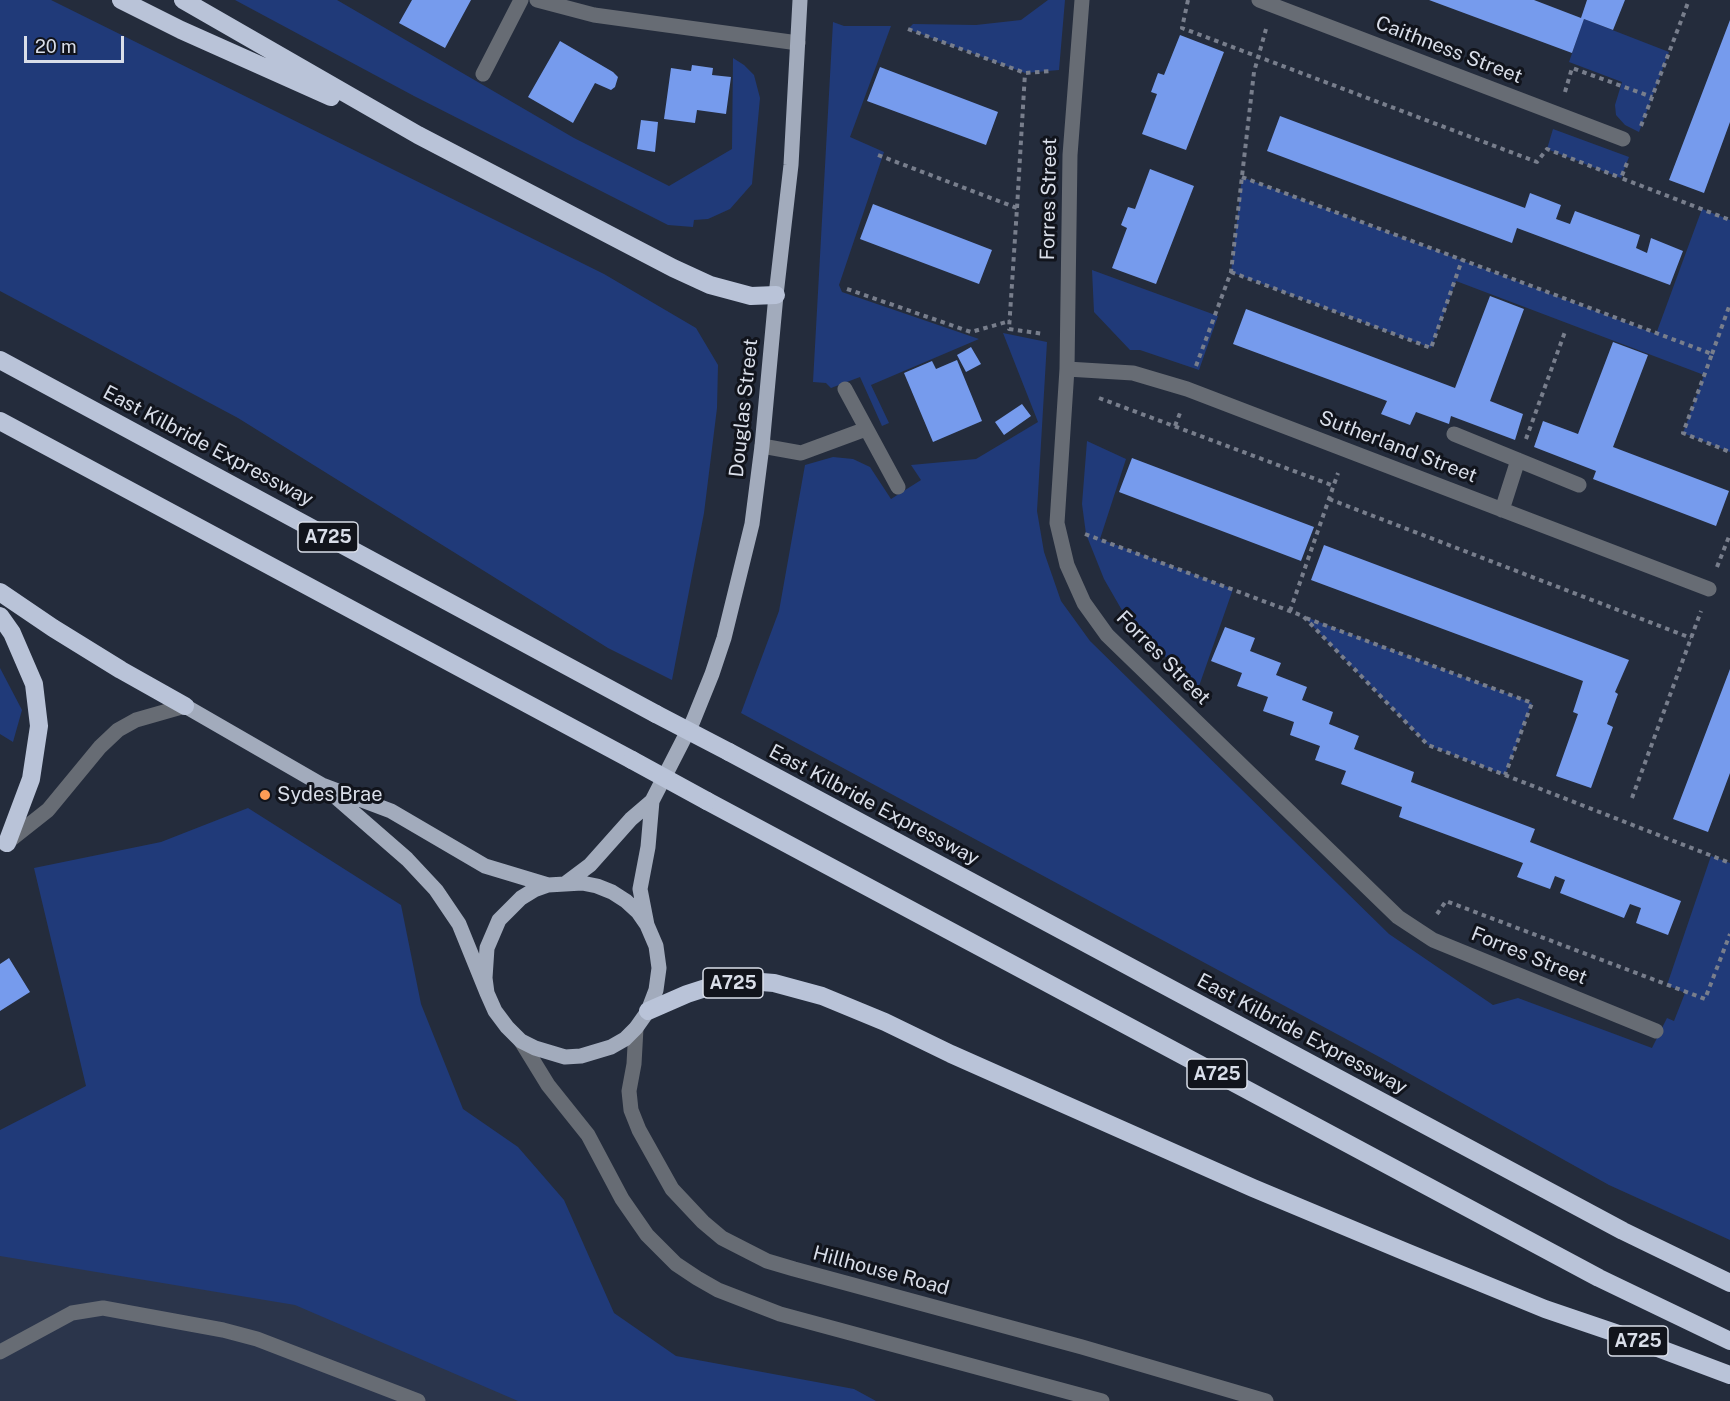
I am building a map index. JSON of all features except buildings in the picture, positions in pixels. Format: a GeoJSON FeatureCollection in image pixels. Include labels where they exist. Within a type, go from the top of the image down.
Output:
{"type":"FeatureCollection","features":[{"type":"Feature","properties":{"kind":"highway"},"geometry":{"type":"LineString","coordinates":[[121,0],[181,30],[418,135]]}},
{"type":"Feature","properties":{"kind":"highway"},"geometry":{"type":"LineString","coordinates":[[183,0],[418,135],[673,268],[710,285],[751,296],[776,295]]}},
{"type":"Feature","properties":{"kind":"highway","name":"East Kilbride Expressway"},"geometry":{"type":"LineString","coordinates":[[0,360],[1612,1225],[1730,1283]]}},
{"type":"Feature","properties":{"kind":"highway","name":"A725"},"geometry":{"type":"LineString","coordinates":[[0,421],[1599,1278],[1730,1341]]}},
{"type":"Feature","properties":{"kind":"highway"},"geometry":{"type":"LineString","coordinates":[[0,592],[111,664],[185,706]]}},
{"type":"Feature","properties":{"kind":"highway"},"geometry":{"type":"LineString","coordinates":[[0,616],[12,633],[34,684],[39,726],[30,779],[4,845]]}},
{"type":"Feature","properties":{"kind":"highway","name":"A725"},"geometry":{"type":"LineString","coordinates":[[648,1011],[687,994],[718,984],[749,981],[774,983],[822,996],[885,1022],[951,1054],[1253,1188],[1406,1252],[1545,1309],[1730,1375]]}},
{"type":"Feature","properties":{"kind":"main road","name":"Douglas Street"},"geometry":{"type":"LineString","coordinates":[[647,925],[640,889],[648,847],[652,801],[693,721],[724,638],[752,524],[791,165],[800,0]]}},
{"type":"Feature","properties":{"kind":"main road"},"geometry":{"type":"LineString","coordinates":[[185,706],[322,785],[391,811],[485,866],[548,885]]}},
{"type":"Feature","properties":{"kind":"main road"},"geometry":{"type":"LineString","coordinates":[[322,785],[407,859],[436,890],[459,924],[487,993],[501,1019],[521,1041],[550,1054],[565,1057],[581,1056],[611,1047],[625,1039],[648,1011],[656,990],[659,968],[656,946],[647,925],[626,901],[612,892],[590,884],[548,885],[521,898],[499,920],[492,933],[486,955],[484,978],[487,993]]}},
{"type":"Feature","properties":{"kind":"main road","name":"Douglas Street"},"geometry":{"type":"LineString","coordinates":[[566,883],[590,865],[631,819],[652,801]]}},
{"type":"Feature","properties":{"kind":"street"},"geometry":{"type":"LineString","coordinates":[[483,74],[520,0]]}},
{"type":"Feature","properties":{"kind":"street"},"geometry":{"type":"LineString","coordinates":[[537,0],[594,15],[798,43]]}},
{"type":"Feature","properties":{"kind":"street","name":"Forres Street"},"geometry":{"type":"LineString","coordinates":[[1082,0],[1070,155],[1067,369],[1057,523],[1067,565],[1084,603],[1107,635],[1398,917],[1433,940],[1656,1031]]}},
{"type":"Feature","properties":{"kind":"street","name":"Caithness Street"},"geometry":{"type":"LineString","coordinates":[[1269,2],[1623,139]]}},
{"type":"Feature","properties":{"kind":"street","name":"Sutherland Street"},"geometry":{"type":"LineString","coordinates":[[1067,369],[1133,373],[1188,389],[1709,589]]}},
{"type":"Feature","properties":{"kind":"street"},"geometry":{"type":"LineString","coordinates":[[844,389],[898,487]]}},
{"type":"Feature","properties":{"kind":"street"},"geometry":{"type":"LineString","coordinates":[[762,446],[801,453],[866,429]]}},
{"type":"Feature","properties":{"kind":"street"},"geometry":{"type":"LineString","coordinates":[[1454,434],[1579,485]]}},
{"type":"Feature","properties":{"kind":"street"},"geometry":{"type":"LineString","coordinates":[[1502,510],[1518,460]]}},
{"type":"Feature","properties":{"kind":"street"},"geometry":{"type":"LineString","coordinates":[[4,845],[48,810],[100,747],[118,730],[136,720],[185,706]]}},
{"type":"Feature","properties":{"kind":"street","name":"Hillhouse Road"},"geometry":{"type":"LineString","coordinates":[[636,1028],[634,1064],[629,1091],[631,1110],[639,1130],[672,1189],[722,1238],[767,1261],[1082,1347],[1266,1401]]}},
{"type":"Feature","properties":{"kind":"street"},"geometry":{"type":"LineString","coordinates":[[521,1041],[548,1084],[588,1135],[622,1199],[648,1234],[676,1264],[697,1278],[727,1294],[780,1314],[1102,1401]]}},
{"type":"Feature","properties":{"kind":"street"},"geometry":{"type":"LineString","coordinates":[[0,1352],[72,1313],[103,1308],[223,1330],[257,1339],[418,1401]]}},
{"type":"Feature","properties":{"kind":"path"},"geometry":{"type":"LineString","coordinates":[[1188,0],[1182,28],[1537,162],[1547,149],[1730,220]]}},
{"type":"Feature","properties":{"kind":"path"},"geometry":{"type":"LineString","coordinates":[[1639,132],[1689,0]]}},
{"type":"Feature","properties":{"kind":"path"},"geometry":{"type":"LineString","coordinates":[[1175,426],[1231,272],[1254,72],[1269,2]]}},
{"type":"Feature","properties":{"kind":"path"},"geometry":{"type":"LineString","coordinates":[[908,29],[1024,73],[1077,69]]}},
{"type":"Feature","properties":{"kind":"path"},"geometry":{"type":"LineString","coordinates":[[1024,73],[1009,329],[1068,337]]}},
{"type":"Feature","properties":{"kind":"path"},"geometry":{"type":"LineString","coordinates":[[878,155],[1017,208]]}},
{"type":"Feature","properties":{"kind":"path"},"geometry":{"type":"LineString","coordinates":[[1621,178],[1629,157]]}},
{"type":"Feature","properties":{"kind":"path"},"geometry":{"type":"LineString","coordinates":[[1242,177],[1712,354]]}},
{"type":"Feature","properties":{"kind":"path"},"geometry":{"type":"LineString","coordinates":[[1231,272],[1431,348],[1462,260]]}},
{"type":"Feature","properties":{"kind":"path"},"geometry":{"type":"LineString","coordinates":[[847,289],[971,332],[1010,321]]}},
{"type":"Feature","properties":{"kind":"path"},"geometry":{"type":"LineString","coordinates":[[1730,304],[1683,432],[1730,452]]}},
{"type":"Feature","properties":{"kind":"path"},"geometry":{"type":"LineString","coordinates":[[1518,460],[1566,329]]}},
{"type":"Feature","properties":{"kind":"path"},"geometry":{"type":"LineString","coordinates":[[1066,386],[1334,486]]}},
{"type":"Feature","properties":{"kind":"path"},"geometry":{"type":"LineString","coordinates":[[1290,611],[1347,450]]}},
{"type":"Feature","properties":{"kind":"path"},"geometry":{"type":"LineString","coordinates":[[1329,499],[1691,638]]}},
{"type":"Feature","properties":{"kind":"path"},"geometry":{"type":"LineString","coordinates":[[1057,523],[1532,703],[1505,775]]}},
{"type":"Feature","properties":{"kind":"path"},"geometry":{"type":"LineString","coordinates":[[1632,798],[1730,534]]}},
{"type":"Feature","properties":{"kind":"path"},"geometry":{"type":"LineString","coordinates":[[1303,616],[1428,745],[1730,863]]}},
{"type":"Feature","properties":{"kind":"path"},"geometry":{"type":"LineString","coordinates":[[1424,934],[1446,901],[1705,999],[1730,934]]}},
{"type":"Feature","properties":{"kind":"shaded area"},"geometry":{"type":"Polygon","coordinates":[[[0,0],[51,0],[604,274],[696,328],[718,365],[717,408],[704,513],[672,680],[608,648],[238,418],[0,291],[0,0]]]}},
{"type":"Feature","properties":{"kind":"shaded area"},"geometry":{"type":"Polygon","coordinates":[[[235,0],[337,0],[574,138],[669,186],[732,149],[733,58],[754,75],[760,98],[752,184],[730,209],[708,219],[694,220],[693,227],[668,225],[414,96],[235,0]]]}},
{"type":"Feature","properties":{"kind":"shaded area"},"geometry":{"type":"Polygon","coordinates":[[[1048,0],[1065,0],[1059,70],[1025,73],[908,29],[913,24],[976,25],[1021,20],[1048,0]]]}},
{"type":"Feature","properties":{"kind":"shaded area"},"geometry":{"type":"Polygon","coordinates":[[[1584,19],[1669,52],[1639,132],[1625,125],[1616,115],[1615,105],[1622,82],[1569,62],[1584,19]]]}},
{"type":"Feature","properties":{"kind":"shaded area"},"geometry":{"type":"Polygon","coordinates":[[[833,22],[844,26],[891,26],[850,137],[884,152],[839,285],[842,292],[979,339],[871,385],[889,423],[882,426],[860,377],[831,388],[826,383],[813,382],[833,22]]]}},
{"type":"Feature","properties":{"kind":"shaded area"},"geometry":{"type":"Polygon","coordinates":[[[1553,129],[1629,157],[1621,178],[1547,149],[1553,129]]]}},
{"type":"Feature","properties":{"kind":"shaded area"},"geometry":{"type":"Polygon","coordinates":[[[1242,177],[1656,334],[1702,209],[1730,220],[1730,452],[1683,433],[1704,375],[1456,281],[1431,348],[1231,272],[1242,177]]]}},
{"type":"Feature","properties":{"kind":"shaded area"},"geometry":{"type":"Polygon","coordinates":[[[1092,270],[1218,316],[1199,370],[1140,350],[1130,350],[1094,312],[1092,270]]]}},
{"type":"Feature","properties":{"kind":"shaded area"},"geometry":{"type":"Polygon","coordinates":[[[1003,333],[1047,342],[1037,511],[1044,552],[1061,601],[1090,641],[1389,934],[1493,1005],[1518,998],[1652,1048],[1667,1018],[1674,1021],[1685,993],[1667,985],[1711,856],[1730,863],[1730,1240],[1609,1185],[1385,1060],[741,713],[779,611],[805,465],[833,457],[853,459],[870,467],[891,499],[921,480],[911,465],[976,459],[1038,422],[1003,333]]]}},
{"type":"Feature","properties":{"kind":"shaded area"},"geometry":{"type":"Polygon","coordinates":[[[1087,441],[1126,459],[1100,539],[1233,589],[1198,689],[1127,619],[1104,579],[1086,534],[1082,504],[1087,441]]]}},
{"type":"Feature","properties":{"kind":"shaded area"},"geometry":{"type":"Polygon","coordinates":[[[1303,616],[1532,703],[1505,775],[1428,745],[1303,616]]]}},
{"type":"Feature","properties":{"kind":"shaded area"},"geometry":{"type":"Polygon","coordinates":[[[0,668],[22,710],[13,742],[0,734],[0,668]]]}},
{"type":"Feature","properties":{"kind":"shaded area"},"geometry":{"type":"Polygon","coordinates":[[[248,808],[401,905],[421,1004],[463,1109],[518,1147],[564,1200],[614,1313],[676,1356],[854,1389],[876,1401],[518,1401],[295,1305],[0,1256],[0,1130],[86,1086],[34,868],[161,842],[248,808]]]}},
{"type":"Feature","properties":{"kind":"shaded area"},"geometry":{"type":"Polygon","coordinates":[[[0,1209],[748,1401],[0,1401],[0,1209]]]}},
{"type":"Feature","properties":{"kind":"place","name":"Sydes Brae"},"geometry":{"type":"Point","coordinates":[265,795]}}]}
